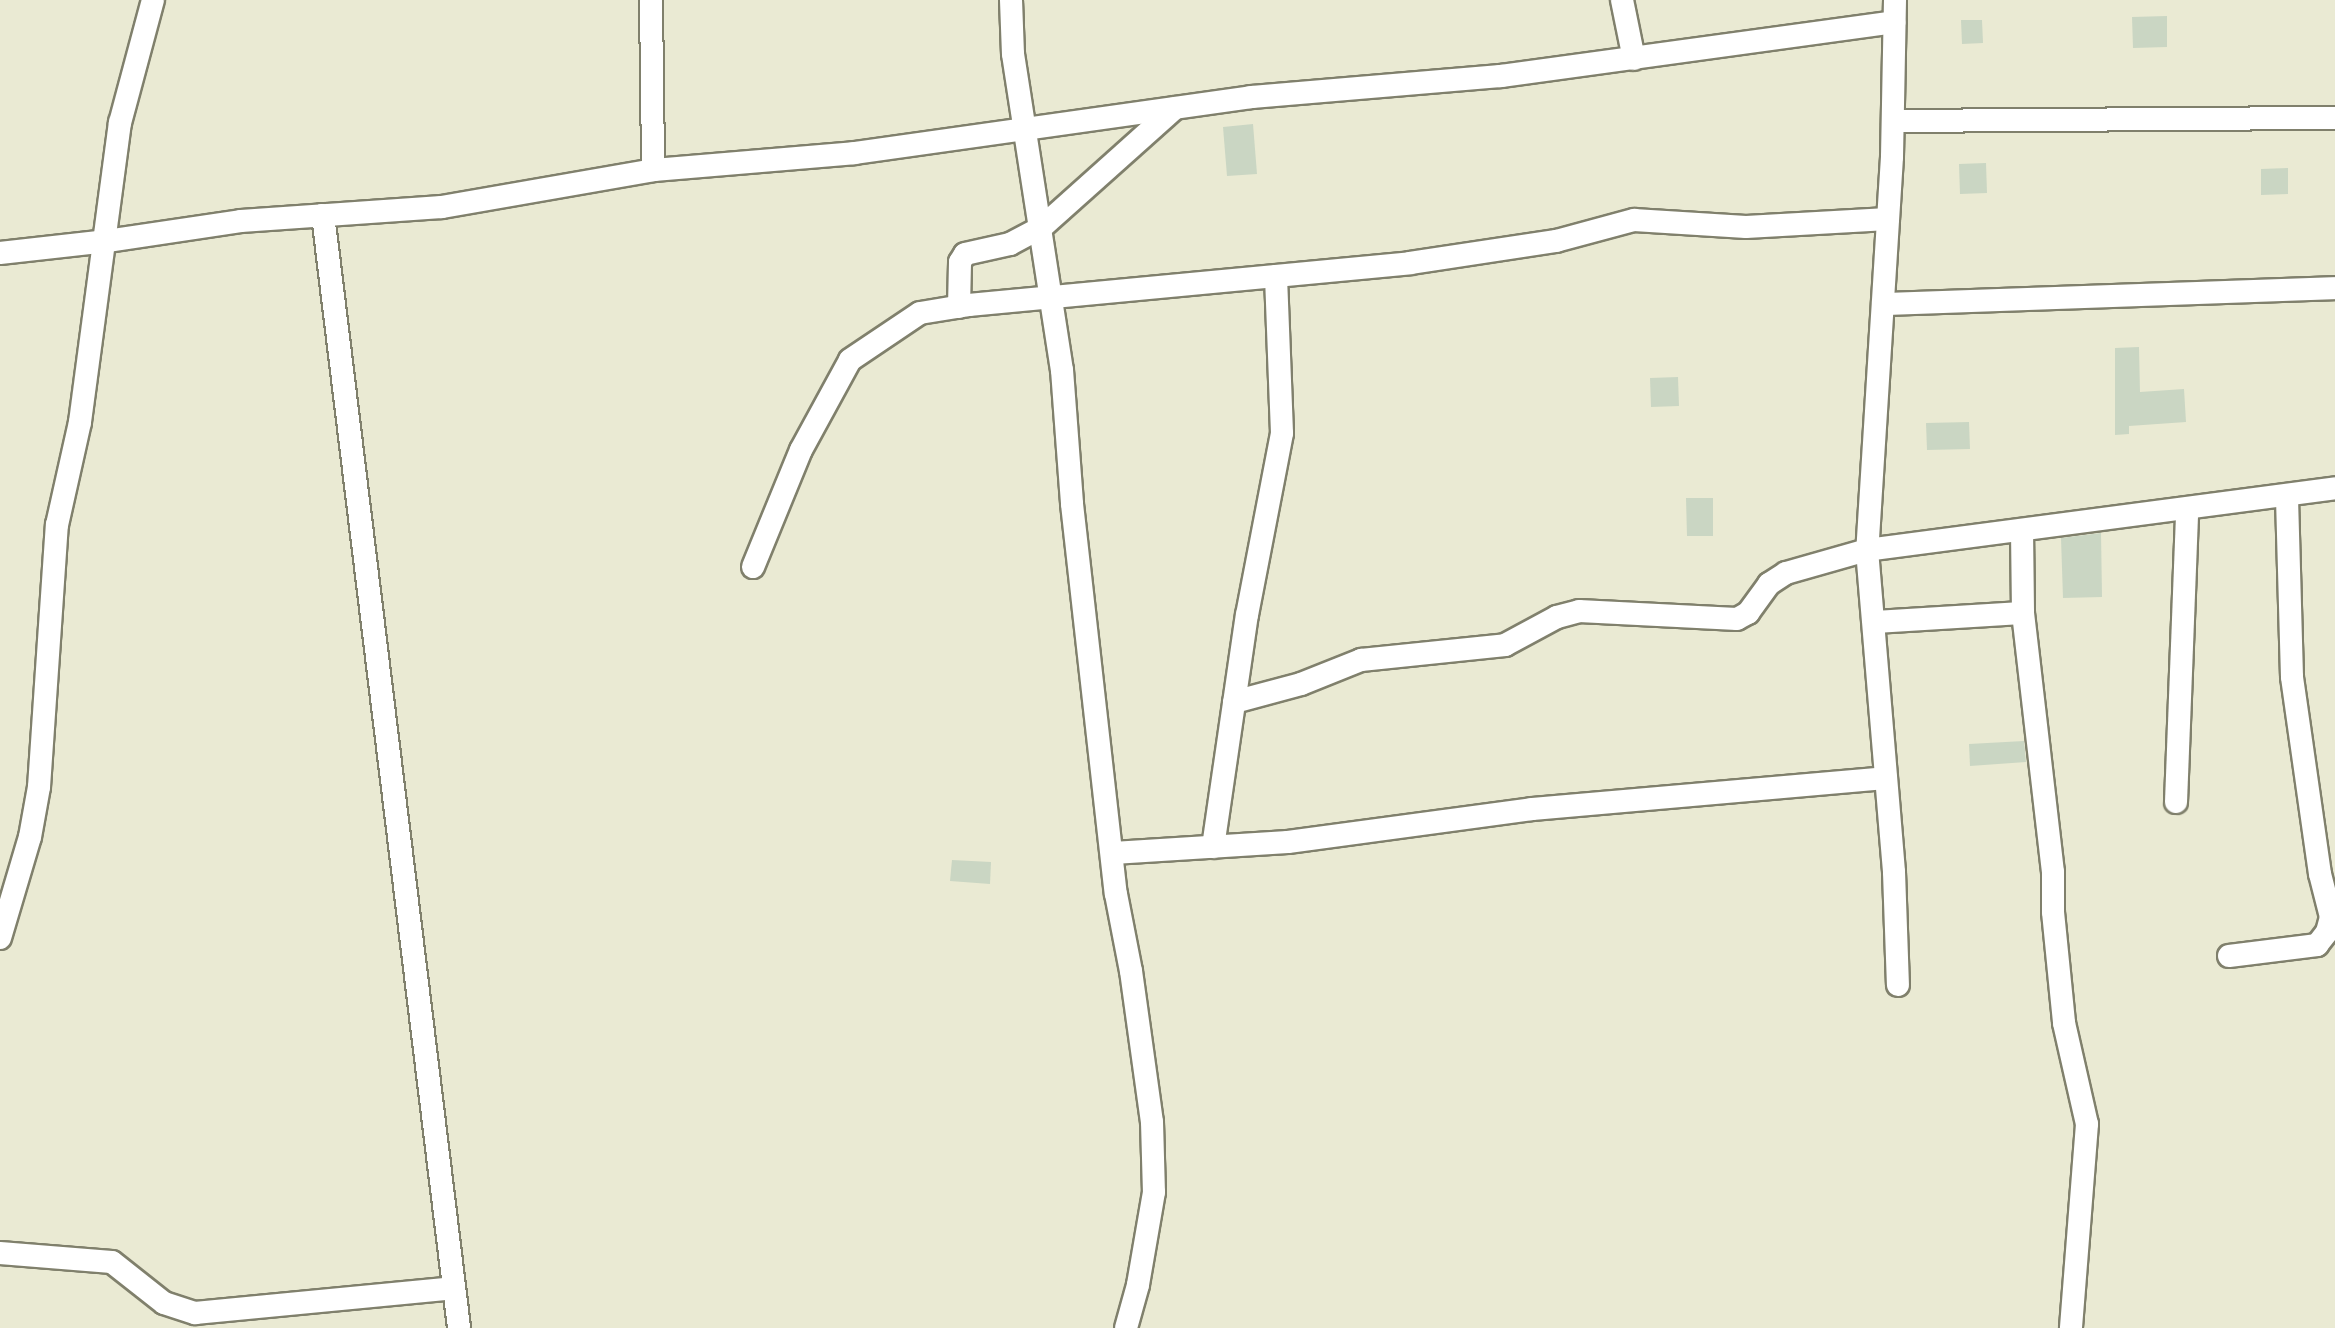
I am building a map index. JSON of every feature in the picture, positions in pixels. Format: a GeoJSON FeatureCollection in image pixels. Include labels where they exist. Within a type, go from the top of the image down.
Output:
{"type":"FeatureCollection","features":[{"type":"Feature","properties":{"kind":"street"},"geometry":{"type":"LineString","coordinates":[[0,938],[30,837],[39,787],[57,525],[80,422],[107,241],[120,123],[153,0]]}},
{"type":"Feature","properties":{"kind":"street"},"geometry":{"type":"LineString","coordinates":[[651,0],[653,170]]}},
{"type":"Feature","properties":{"kind":"street"},"geometry":{"type":"LineString","coordinates":[[1011,0],[1013,54],[1062,370],[1089,669],[1116,894],[1131,971],[1152,1122],[1154,1192],[1138,1285],[1126,1328]]}},
{"type":"Feature","properties":{"kind":"street"},"geometry":{"type":"LineString","coordinates":[[1622,0],[1634,59]]}},
{"type":"Feature","properties":{"kind":"street"},"geometry":{"type":"LineString","coordinates":[[0,253],[241,221],[442,207],[653,170],[854,153],[1251,97],[1441,83],[1634,59],[1894,11],[1893,121],[1867,550],[1894,872],[1898,985]]}},
{"type":"Feature","properties":{"kind":"street"},"geometry":{"type":"LineString","coordinates":[[959,307],[960,262],[965,254],[1010,244],[1042,227],[1175,108]]}},
{"type":"Feature","properties":{"kind":"street"},"geometry":{"type":"LineString","coordinates":[[1893,121],[2335,118]]}},
{"type":"Feature","properties":{"kind":"street"},"geometry":{"type":"LineString","coordinates":[[323,215],[459,1328]]}},
{"type":"Feature","properties":{"kind":"street"},"geometry":{"type":"LineString","coordinates":[[753,567],[801,450],[850,360],[920,313],[1410,263],[1556,241],[1634,220],[1746,227],[1888,219]]}},
{"type":"Feature","properties":{"kind":"street"},"geometry":{"type":"LineString","coordinates":[[1213,847],[1234,702],[1282,433],[1276,276]]}},
{"type":"Feature","properties":{"kind":"street"},"geometry":{"type":"LineString","coordinates":[[1883,304],[2335,288]]}},
{"type":"Feature","properties":{"kind":"street"},"geometry":{"type":"LineString","coordinates":[[1234,702],[1301,684],[1361,660],[1505,645],[1557,617],[1579,611],[1737,619],[1748,613],[1769,584],[1786,573],[1867,550],[2335,488]]}},
{"type":"Feature","properties":{"kind":"street"},"geometry":{"type":"LineString","coordinates":[[2229,956],[2317,945],[2327,932],[2331,917],[2320,874],[2292,677],[2287,496]]}},
{"type":"Feature","properties":{"kind":"street"},"geometry":{"type":"LineString","coordinates":[[2176,802],[2187,510]]}},
{"type":"Feature","properties":{"kind":"street"},"geometry":{"type":"LineString","coordinates":[[2022,530],[2023,613],[2053,872],[2053,912],[2064,1023],[2087,1124],[2071,1328]]}},
{"type":"Feature","properties":{"kind":"street"},"geometry":{"type":"LineString","coordinates":[[1874,622],[2023,613]]}},
{"type":"Feature","properties":{"kind":"street"},"geometry":{"type":"LineString","coordinates":[[1113,853],[1288,842],[1532,809],[1886,778]]}},
{"type":"Feature","properties":{"kind":"street"},"geometry":{"type":"LineString","coordinates":[[0,1253],[112,1262],[164,1303],[195,1313],[453,1288]]}},
{"type":"Feature","properties":{"kind":"building"},"geometry":{"type":"Polygon","coordinates":[[[2167,16],[2167,47],[2133,48],[2132,17],[2167,16]]]}},
{"type":"Feature","properties":{"kind":"building"},"geometry":{"type":"Polygon","coordinates":[[[1961,20],[1982,20],[1983,43],[1962,44],[1961,20]]]}},
{"type":"Feature","properties":{"kind":"building"},"geometry":{"type":"Polygon","coordinates":[[[1253,124],[1257,174],[1227,176],[1223,127],[1253,124]]]}},
{"type":"Feature","properties":{"kind":"building"},"geometry":{"type":"Polygon","coordinates":[[[1986,163],[1987,193],[1960,194],[1959,164],[1986,163]]]}},
{"type":"Feature","properties":{"kind":"building"},"geometry":{"type":"Polygon","coordinates":[[[2288,168],[2288,194],[2261,195],[2261,169],[2288,168]]]}},
{"type":"Feature","properties":{"kind":"building"},"geometry":{"type":"Polygon","coordinates":[[[2139,347],[2140,392],[2184,389],[2186,422],[2129,426],[2129,434],[2115,435],[2115,348],[2139,347]]]}},
{"type":"Feature","properties":{"kind":"building"},"geometry":{"type":"Polygon","coordinates":[[[1678,377],[1679,406],[1651,407],[1650,378],[1678,377]]]}},
{"type":"Feature","properties":{"kind":"building"},"geometry":{"type":"Polygon","coordinates":[[[1969,422],[1970,449],[1927,450],[1926,423],[1969,422]]]}},
{"type":"Feature","properties":{"kind":"building"},"geometry":{"type":"Polygon","coordinates":[[[1686,498],[1713,498],[1713,536],[1687,536],[1686,498]]]}},
{"type":"Feature","properties":{"kind":"building"},"geometry":{"type":"Polygon","coordinates":[[[2101,533],[2102,597],[2063,598],[2061,538],[2101,533]]]}},
{"type":"Feature","properties":{"kind":"building"},"geometry":{"type":"Polygon","coordinates":[[[2024,741],[2026,762],[1970,766],[1969,744],[2024,741]]]}},
{"type":"Feature","properties":{"kind":"building"},"geometry":{"type":"Polygon","coordinates":[[[952,860],[991,862],[990,884],[950,881],[952,860]]]}}]}
